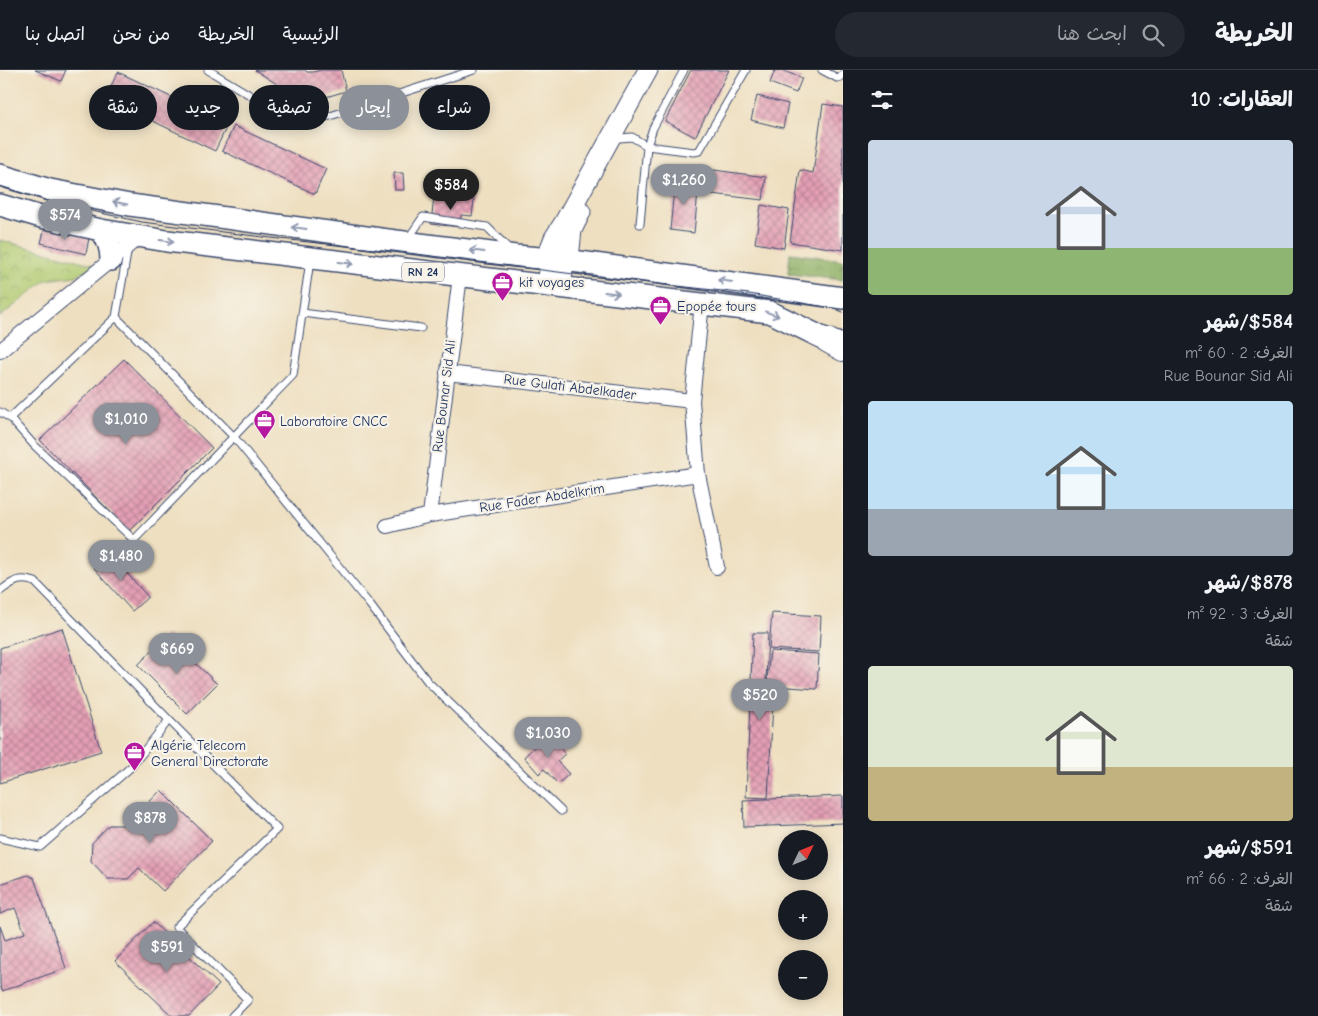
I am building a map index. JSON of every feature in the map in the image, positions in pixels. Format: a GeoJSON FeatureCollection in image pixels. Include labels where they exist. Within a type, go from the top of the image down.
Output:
{"type":"FeatureCollection","features":[{"type":"Feature","properties":{"kind":"main road","name":"RN 24"},"geometry":{"type":"LineString","coordinates":[[0,175],[50,190],[130,205],[388,240],[516,256],[557,259],[843,298]]}},
{"type":"Feature","properties":{"kind":"main road","name":"RN 24"},"geometry":{"type":"LineString","coordinates":[[0,205],[41,217],[101,230],[134,241],[176,243],[311,258],[770,312],[838,345]]}},
{"type":"Feature","properties":{"kind":"main road"},"geometry":{"type":"LineString","coordinates":[[101,230],[108,241],[111,260]]}},
{"type":"Feature","properties":{"kind":"street"},"geometry":{"type":"LineString","coordinates":[[555,286],[557,259],[551,242],[563,224],[648,70]]}},
{"type":"Feature","properties":{"kind":"street"},"geometry":{"type":"LineString","coordinates":[[557,259],[570,249],[574,225],[656,70]]}},
{"type":"Feature","properties":{"kind":"street"},"geometry":{"type":"LineString","coordinates":[[0,351],[134,241]]}},
{"type":"Feature","properties":{"kind":"street","name":"Rue Bounar Sid Ali"},"geometry":{"type":"LineString","coordinates":[[430,515],[460,276]]}},
{"type":"Feature","properties":{"kind":"street"},"geometry":{"type":"LineString","coordinates":[[702,303],[692,401],[698,474],[717,567]]}},
{"type":"Feature","properties":{"kind":"street","name":"Rue Gulati Abdelkader"},"geometry":{"type":"LineString","coordinates":[[447,373],[692,401]]}},
{"type":"Feature","properties":{"kind":"street","name":"Rue Fader Abdelkrim"},"geometry":{"type":"LineString","coordinates":[[388,526],[430,515],[698,474]]}},
{"type":"Feature","properties":{"kind":"lane"},"geometry":{"type":"LineString","coordinates":[[208,70],[275,110],[295,118],[311,119],[330,116],[474,70]]}},
{"type":"Feature","properties":{"kind":"lane"},"geometry":{"type":"LineString","coordinates":[[640,224],[647,146],[653,128],[684,70]]}},
{"type":"Feature","properties":{"kind":"lane"},"geometry":{"type":"LineString","coordinates":[[620,138],[632,137],[647,146],[699,151],[746,70]]}},
{"type":"Feature","properties":{"kind":"lane"},"geometry":{"type":"LineString","coordinates":[[822,70],[837,78],[843,74]]}},
{"type":"Feature","properties":{"kind":"lane"},"geometry":{"type":"LineString","coordinates":[[10,418],[116,317],[134,241]]}},
{"type":"Feature","properties":{"kind":"lane"},"geometry":{"type":"LineString","coordinates":[[0,412],[10,418],[34,444],[134,540],[293,375],[311,258]]}},
{"type":"Feature","properties":{"kind":"lane"},"geometry":{"type":"LineString","coordinates":[[302,313],[421,328]]}},
{"type":"Feature","properties":{"kind":"lane"},"geometry":{"type":"LineString","coordinates":[[116,317],[234,437],[370,605],[428,682],[561,811]]}},
{"type":"Feature","properties":{"kind":"lane"},"geometry":{"type":"LineString","coordinates":[[0,591],[19,580],[26,579],[35,582],[276,829],[176,927],[248,1000],[232,1016]]}},
{"type":"Feature","properties":{"kind":"lane"},"geometry":{"type":"LineString","coordinates":[[0,838],[40,847],[131,766],[169,720]]}},
{"type":"Feature","properties":{"kind":"green space"},"geometry":{"type":"Polygon","coordinates":[[[0,240],[95,265],[76,276],[46,280],[0,317],[0,240]]]}},
{"type":"Feature","properties":{"kind":"green space"},"geometry":{"type":"Polygon","coordinates":[[[790,253],[843,260],[843,280],[788,274],[790,253]]]}},
{"type":"Feature","properties":{"kind":"building"},"geometry":{"type":"Polygon","coordinates":[[[35,70],[66,70],[61,81],[35,70]]]}},
{"type":"Feature","properties":{"kind":"building"},"geometry":{"type":"Polygon","coordinates":[[[255,70],[305,70],[313,72],[341,70],[345,85],[339,85],[339,93],[329,96],[329,85],[278,85],[255,70]]]}},
{"type":"Feature","properties":{"kind":"building"},"geometry":{"type":"Polygon","coordinates":[[[691,70],[729,70],[695,137],[665,121],[691,70]]]}},
{"type":"Feature","properties":{"kind":"building"},"geometry":{"type":"Polygon","coordinates":[[[775,70],[781,70],[802,78],[796,93],[770,83],[775,70]]]}},
{"type":"Feature","properties":{"kind":"building"},"geometry":{"type":"Polygon","coordinates":[[[118,72],[146,85],[112,85],[118,72]]]}},
{"type":"Feature","properties":{"kind":"building"},"geometry":{"type":"Polygon","coordinates":[[[157,90],[167,95],[167,128],[157,123],[157,90]]]}},
{"type":"Feature","properties":{"kind":"building"},"geometry":{"type":"Polygon","coordinates":[[[757,96],[788,104],[783,128],[751,120],[757,96]]]}},
{"type":"Feature","properties":{"kind":"building"},"geometry":{"type":"Polygon","coordinates":[[[823,104],[843,107],[843,250],[790,242],[800,170],[813,173],[823,104]]]}},
{"type":"Feature","properties":{"kind":"building"},"geometry":{"type":"Polygon","coordinates":[[[239,128],[326,169],[315,194],[222,151],[232,130],[239,130],[239,128]]]}},
{"type":"Feature","properties":{"kind":"building"},"geometry":{"type":"Polygon","coordinates":[[[171,130],[225,130],[215,151],[171,130]]]}},
{"type":"Feature","properties":{"kind":"building"},"geometry":{"type":"Polygon","coordinates":[[[714,170],[766,177],[763,200],[712,194],[714,170]]]}},
{"type":"Feature","properties":{"kind":"building"},"geometry":{"type":"Polygon","coordinates":[[[394,173],[403,173],[404,190],[395,190],[394,173]]]}},
{"type":"Feature","properties":{"kind":"building"},"geometry":{"type":"Polygon","coordinates":[[[675,179],[699,182],[694,233],[670,230],[675,179]]]}},
{"type":"Feature","properties":{"kind":"building"},"geometry":{"type":"Polygon","coordinates":[[[434,196],[474,200],[472,216],[461,215],[460,227],[431,224],[434,196]]]}},
{"type":"Feature","properties":{"kind":"building"},"geometry":{"type":"Polygon","coordinates":[[[761,205],[789,210],[784,248],[755,243],[761,205]]]}},
{"type":"Feature","properties":{"kind":"building"},"geometry":{"type":"Polygon","coordinates":[[[45,227],[89,238],[86,254],[41,243],[45,227]]]}},
{"type":"Feature","properties":{"kind":"building"},"geometry":{"type":"Polygon","coordinates":[[[124,359],[212,448],[129,531],[40,440],[124,359]]]}},
{"type":"Feature","properties":{"kind":"building"},"geometry":{"type":"Polygon","coordinates":[[[110,554],[148,597],[132,611],[94,568],[110,554]]]}},
{"type":"Feature","properties":{"kind":"building"},"geometry":{"type":"Polygon","coordinates":[[[772,613],[821,616],[819,652],[769,649],[772,613]]]}},
{"type":"Feature","properties":{"kind":"building"},"geometry":{"type":"Polygon","coordinates":[[[62,628],[101,751],[0,783],[0,648],[62,628]]]}},
{"type":"Feature","properties":{"kind":"building"},"geometry":{"type":"Polygon","coordinates":[[[753,633],[768,633],[766,682],[774,684],[768,798],[746,797],[753,633]]]}},
{"type":"Feature","properties":{"kind":"building"},"geometry":{"type":"Polygon","coordinates":[[[167,635],[217,684],[187,714],[138,665],[167,635]]]}},
{"type":"Feature","properties":{"kind":"building"},"geometry":{"type":"Polygon","coordinates":[[[770,651],[819,654],[817,689],[774,686],[774,682],[767,680],[770,651]]]}},
{"type":"Feature","properties":{"kind":"building"},"geometry":{"type":"Polygon","coordinates":[[[547,735],[565,754],[557,761],[569,774],[558,784],[544,769],[539,774],[524,757],[547,735]]]}},
{"type":"Feature","properties":{"kind":"building"},"geometry":{"type":"Polygon","coordinates":[[[161,790],[212,841],[163,891],[139,868],[128,879],[108,879],[91,861],[92,843],[109,825],[127,825],[161,790]]]}},
{"type":"Feature","properties":{"kind":"building"},"geometry":{"type":"Polygon","coordinates":[[[843,796],[843,823],[744,827],[743,800],[843,796]]]}},
{"type":"Feature","properties":{"kind":"building"},"geometry":{"type":"Polygon","coordinates":[[[28,875],[34,878],[66,968],[2,991],[0,985],[0,926],[5,940],[25,933],[15,908],[0,914],[0,884],[28,875]]]}},
{"type":"Feature","properties":{"kind":"building"},"geometry":{"type":"Polygon","coordinates":[[[153,922],[219,985],[189,1016],[172,1016],[115,961],[153,922]]]}},
{"type":"Feature","properties":{"kind":"tram line"},"geometry":{"type":"LineString","coordinates":[[0,186],[51,202],[142,222],[749,294],[832,308],[843,312]]}},
{"type":"Feature","properties":{"kind":"place","name":"kit voyages"},"geometry":{"type":"Point","coordinates":[503,301]}},
{"type":"Feature","properties":{"kind":"place","name":"Epopée tours"},"geometry":{"type":"Point","coordinates":[661,325]}},
{"type":"Feature","properties":{"kind":"place","name":"Laboratoire CNCC"},"geometry":{"type":"Point","coordinates":[264,440]}},
{"type":"Feature","properties":{"kind":"place","name":"Algérie Telecom General Directorate"},"geometry":{"type":"Point","coordinates":[135,772]}}]}
